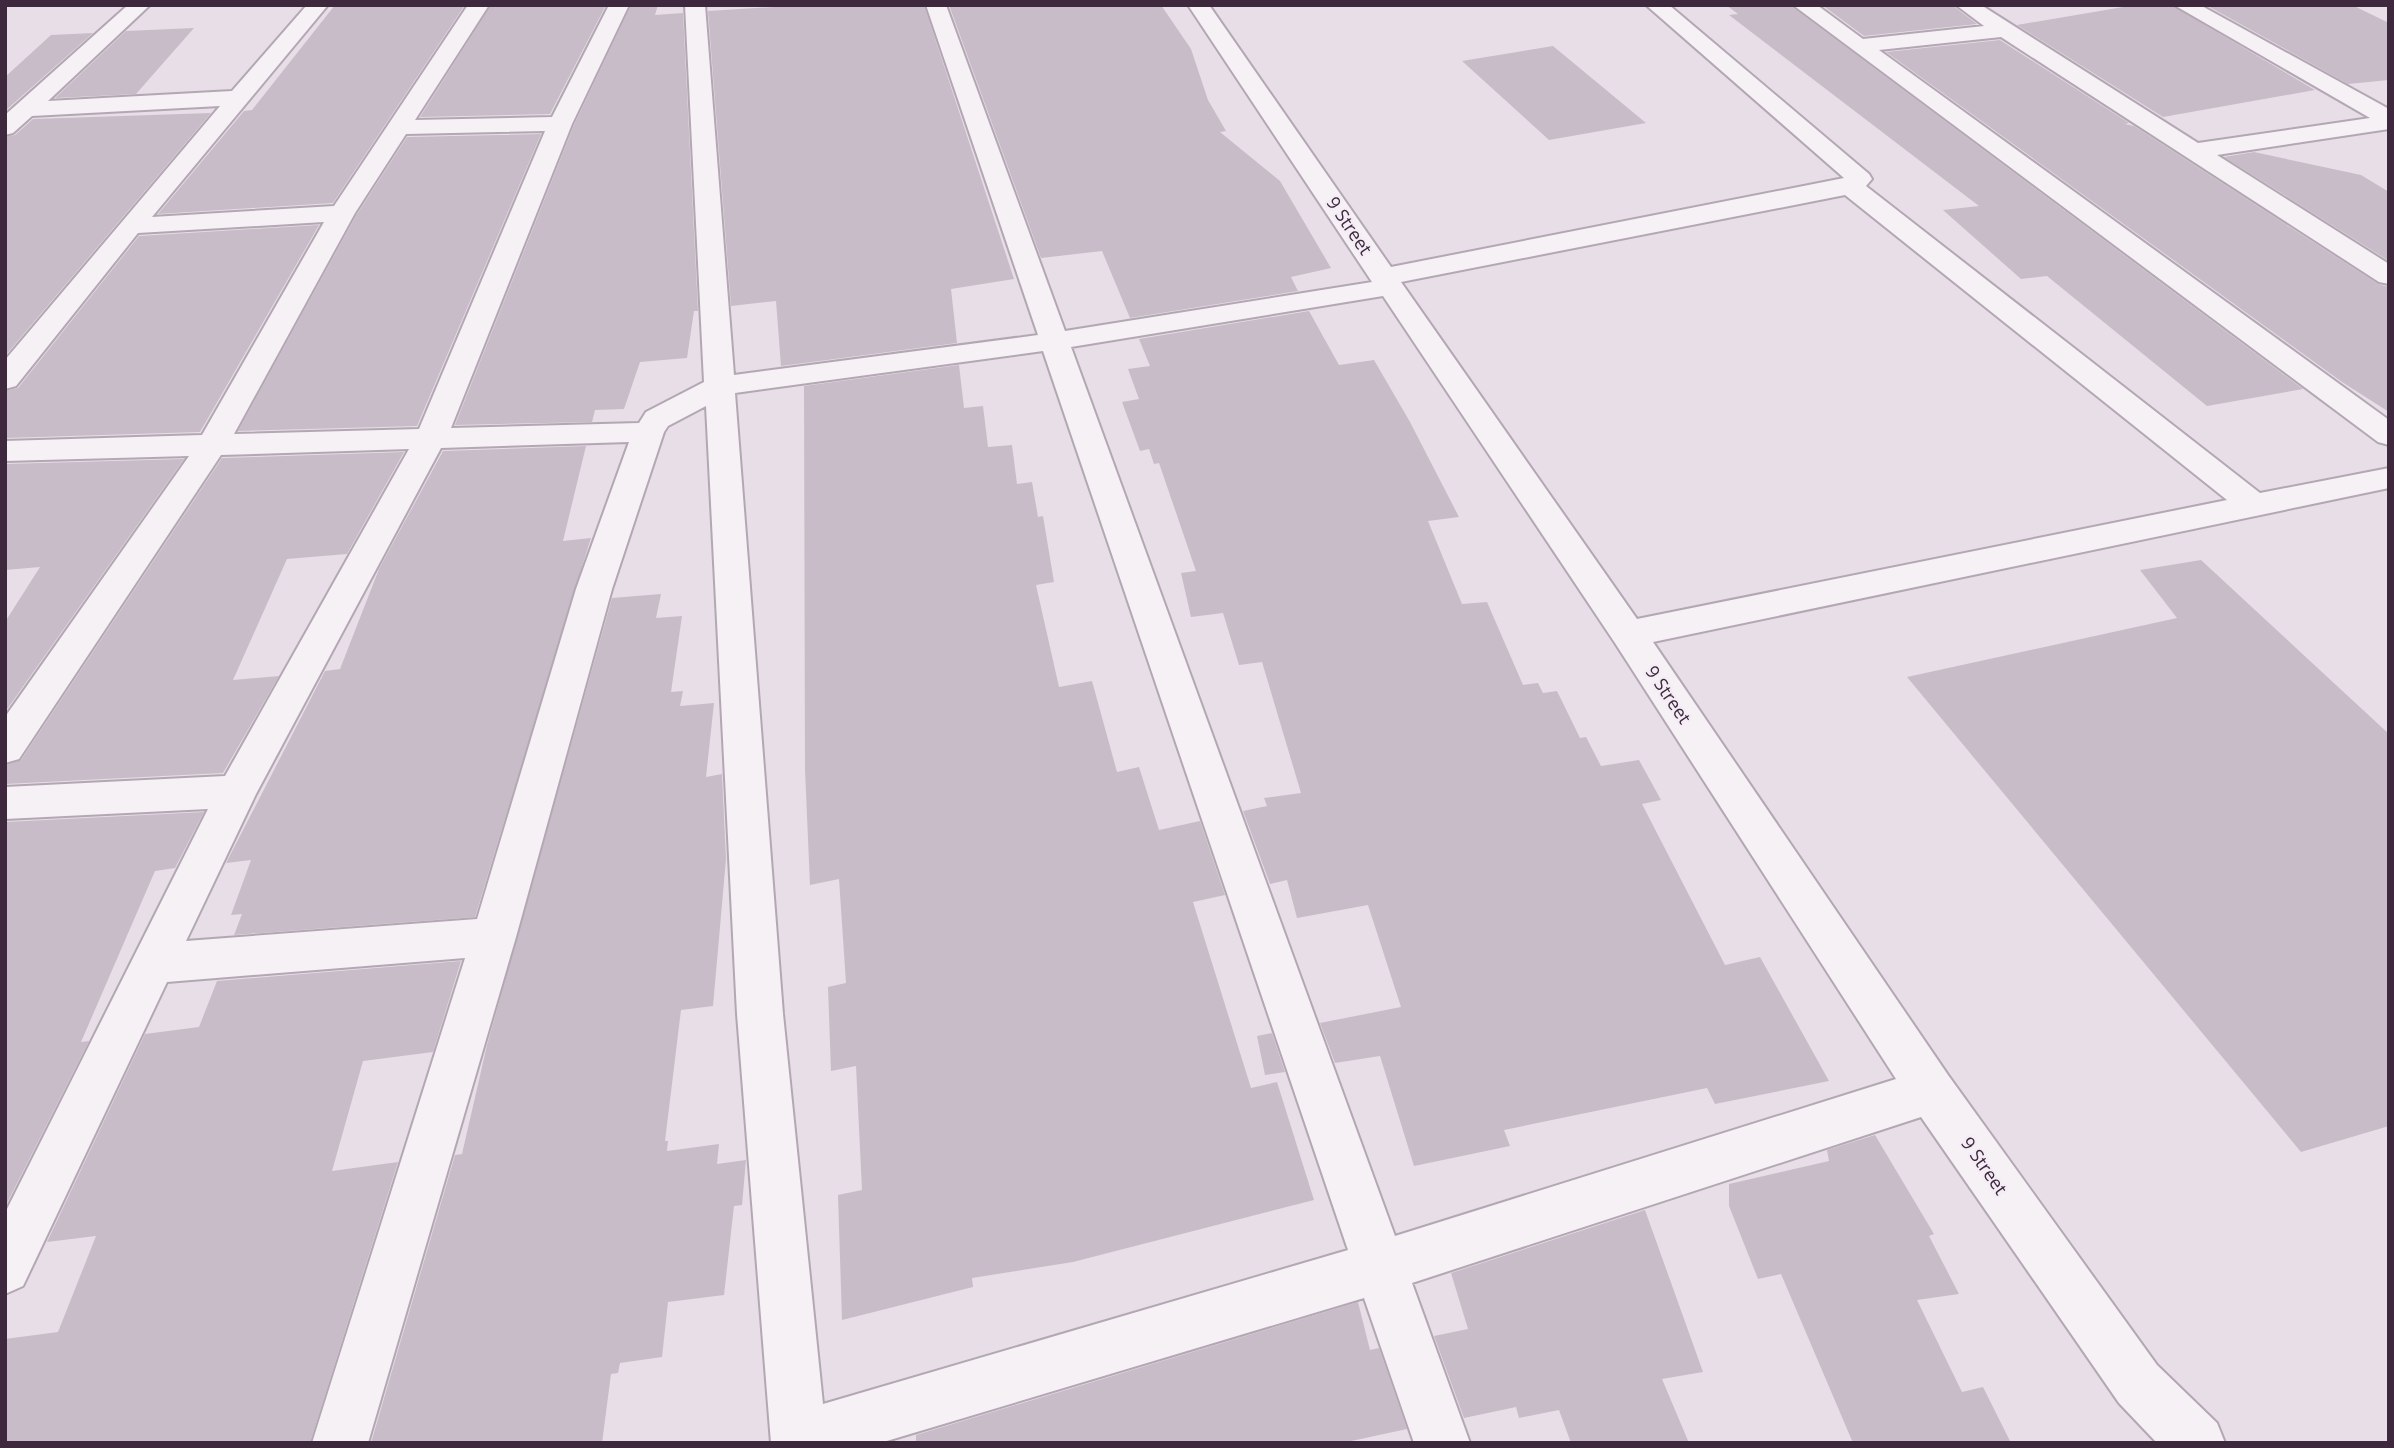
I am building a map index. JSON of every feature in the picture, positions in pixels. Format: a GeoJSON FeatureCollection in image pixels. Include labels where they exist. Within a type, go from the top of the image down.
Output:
{"type":"FeatureCollection","features":[{"type":"Feature","properties":{"kind":"street"},"geometry":{"type":"LineString","coordinates":[[5,128],[140,5]]}},
{"type":"Feature","properties":{"kind":"street"},"geometry":{"type":"LineString","coordinates":[[5,380],[130,226],[318,5]]}},
{"type":"Feature","properties":{"kind":"street"},"geometry":{"type":"LineString","coordinates":[[5,748],[212,445],[342,213],[396,127],[479,5]]}},
{"type":"Feature","properties":{"kind":"street"},"geometry":{"type":"LineString","coordinates":[[5,1268],[237,791],[430,438],[560,124],[619,5]]}},
{"type":"Feature","properties":{"kind":"street"},"geometry":{"type":"LineString","coordinates":[[695,5],[760,1014],[799,1441],[1380,1267],[1931,1091]]}},
{"type":"Feature","properties":{"kind":"street"},"geometry":{"type":"LineString","coordinates":[[936,5],[1442,1443]]}},
{"type":"Feature","properties":{"kind":"street","name":"9 Street"},"geometry":{"type":"LineString","coordinates":[[1198,5],[1628,635],[1931,1091],[2138,1384],[2197,1443]]}},
{"type":"Feature","properties":{"kind":"street"},"geometry":{"type":"LineString","coordinates":[[340,1443],[494,937],[594,589],[648,432],[657,419],[720,386],[1054,341],[1386,282],[1850,187],[1860,179],[1656,5]]}},
{"type":"Feature","properties":{"kind":"street"},"geometry":{"type":"LineString","coordinates":[[1803,5],[2389,435]]}},
{"type":"Feature","properties":{"kind":"street"},"geometry":{"type":"LineString","coordinates":[[1966,5],[2389,276]]}},
{"type":"Feature","properties":{"kind":"street"},"geometry":{"type":"LineString","coordinates":[[2184,5],[2389,120]]}},
{"type":"Feature","properties":{"kind":"street"},"geometry":{"type":"LineString","coordinates":[[1859,46],[2004,30]]}},
{"type":"Feature","properties":{"kind":"street"},"geometry":{"type":"LineString","coordinates":[[25,109],[239,99]]}},
{"type":"Feature","properties":{"kind":"street"},"geometry":{"type":"LineString","coordinates":[[2193,150],[2389,120]]}},
{"type":"Feature","properties":{"kind":"street"},"geometry":{"type":"LineString","coordinates":[[396,127],[560,124]]}},
{"type":"Feature","properties":{"kind":"street"},"geometry":{"type":"LineString","coordinates":[[1850,187],[2255,506]]}},
{"type":"Feature","properties":{"kind":"street"},"geometry":{"type":"LineString","coordinates":[[130,226],[342,213]]}},
{"type":"Feature","properties":{"kind":"street"},"geometry":{"type":"LineString","coordinates":[[5,451],[648,432]]}},
{"type":"Feature","properties":{"kind":"street"},"geometry":{"type":"LineString","coordinates":[[1628,635],[2389,478]]}},
{"type":"Feature","properties":{"kind":"street"},"geometry":{"type":"LineString","coordinates":[[5,803],[237,791]]}},
{"type":"Feature","properties":{"kind":"street"},"geometry":{"type":"LineString","coordinates":[[153,963],[494,937]]}},
{"type":"Feature","properties":{"kind":"street","name":"9 Street"},"geometry":{"type":"LineString","coordinates":[[2138,1384],[2162,1443]]}},
{"type":"Feature","properties":{"kind":"building"},"geometry":{"type":"Polygon","coordinates":[[[335,5],[465,5],[333,203],[158,214],[244,111],[252,110],[335,5]]]}},
{"type":"Feature","properties":{"kind":"building"},"geometry":{"type":"Polygon","coordinates":[[[491,5],[606,5],[550,114],[420,117],[491,5]]]}},
{"type":"Feature","properties":{"kind":"building"},"geometry":{"type":"Polygon","coordinates":[[[631,5],[658,5],[655,15],[683,13],[698,311],[694,311],[687,358],[640,362],[624,409],[595,410],[592,422],[455,425],[574,125],[631,5]]]}},
{"type":"Feature","properties":{"kind":"building"},"geometry":{"type":"Polygon","coordinates":[[[806,5],[924,5],[1014,279],[951,289],[957,343],[781,366],[776,301],[731,306],[708,11],[806,5]]]}},
{"type":"Feature","properties":{"kind":"building"},"geometry":{"type":"Polygon","coordinates":[[[949,5],[1161,5],[1191,49],[1208,100],[1226,131],[1220,132],[1280,181],[1331,268],[1291,277],[1298,291],[1130,318],[1102,251],[1041,258],[949,5]]]}},
{"type":"Feature","properties":{"kind":"building"},"geometry":{"type":"Polygon","coordinates":[[[1726,5],[1790,5],[2303,389],[2207,406],[2047,276],[2021,279],[1943,210],[1979,206],[1729,15],[1738,14],[1726,5]]]}},
{"type":"Feature","properties":{"kind":"building"},"geometry":{"type":"Polygon","coordinates":[[[1822,5],[1952,5],[1977,24],[1864,36],[1822,5]]]}},
{"type":"Feature","properties":{"kind":"building"},"geometry":{"type":"Polygon","coordinates":[[[2135,5],[2171,5],[2315,90],[2163,117],[2017,25],[2135,5]]]}},
{"type":"Feature","properties":{"kind":"building"},"geometry":{"type":"Polygon","coordinates":[[[2206,5],[2352,5],[2389,23],[2389,80],[2348,84],[2206,5]]]}},
{"type":"Feature","properties":{"kind":"building"},"geometry":{"type":"Polygon","coordinates":[[[194,28],[136,94],[55,98],[126,31],[194,28]]]}},
{"type":"Feature","properties":{"kind":"building"},"geometry":{"type":"Polygon","coordinates":[[[93,33],[5,111],[5,77],[51,35],[93,33]]]}},
{"type":"Feature","properties":{"kind":"building"},"geometry":{"type":"Polygon","coordinates":[[[2000,40],[2129,123],[2125,124],[2134,126],[2378,284],[2389,287],[2389,412],[2342,382],[1886,52],[2000,40]]]}},
{"type":"Feature","properties":{"kind":"building"},"geometry":{"type":"Polygon","coordinates":[[[1553,46],[1646,123],[1549,140],[1462,61],[1553,46]]]}},
{"type":"Feature","properties":{"kind":"building"},"geometry":{"type":"Polygon","coordinates":[[[211,113],[5,356],[5,137],[15,135],[33,119],[211,113]]]}},
{"type":"Feature","properties":{"kind":"building"},"geometry":{"type":"Polygon","coordinates":[[[541,134],[417,426],[238,431],[357,214],[407,137],[541,134]]]}},
{"type":"Feature","properties":{"kind":"building"},"geometry":{"type":"Polygon","coordinates":[[[2254,152],[2361,175],[2389,192],[2389,261],[2224,157],[2254,152]]]}},
{"type":"Feature","properties":{"kind":"building"},"geometry":{"type":"Polygon","coordinates":[[[319,225],[200,432],[5,438],[5,391],[18,388],[139,236],[319,225]]]}},
{"type":"Feature","properties":{"kind":"building"},"geometry":{"type":"Polygon","coordinates":[[[1309,311],[1339,365],[1374,360],[1410,422],[1459,517],[1428,521],[1462,604],[1487,602],[1523,685],[1538,683],[1543,693],[1557,691],[1580,738],[1586,737],[1601,766],[1639,760],[1661,800],[1642,804],[1725,965],[1760,957],[1829,1081],[1715,1104],[1707,1088],[1504,1130],[1510,1146],[1414,1166],[1380,1056],[1335,1063],[1320,1023],[1401,1007],[1368,905],[1297,918],[1287,880],[1270,884],[1243,811],[1267,806],[1264,798],[1301,793],[1262,662],[1239,665],[1223,613],[1191,617],[1181,573],[1196,571],[1159,463],[1154,464],[1149,449],[1140,451],[1122,402],[1139,399],[1128,369],[1150,366],[1139,339],[1309,311]]]}},
{"type":"Feature","properties":{"kind":"building"},"geometry":{"type":"Polygon","coordinates":[[[959,365],[964,408],[983,406],[988,447],[1012,445],[1017,484],[1032,482],[1038,517],[1043,516],[1054,582],[1036,585],[1059,687],[1092,681],[1117,772],[1139,767],[1159,830],[1200,821],[1225,895],[1193,902],[1251,1088],[1277,1082],[1314,1200],[1073,1262],[972,1278],[973,1287],[842,1320],[838,1195],[862,1190],[856,1066],[831,1071],[828,987],[846,983],[839,879],[810,885],[805,770],[804,386],[959,365]]]}},
{"type":"Feature","properties":{"kind":"building"},"geometry":{"type":"Polygon","coordinates":[[[586,446],[563,541],[591,538],[475,917],[234,935],[242,914],[231,915],[251,860],[226,863],[325,671],[340,669],[379,569],[443,451],[586,446]]]}},
{"type":"Feature","properties":{"kind":"building"},"geometry":{"type":"Polygon","coordinates":[[[404,452],[347,554],[287,559],[233,680],[279,676],[223,773],[5,784],[5,765],[21,760],[222,458],[404,452]]]}},
{"type":"Feature","properties":{"kind":"building"},"geometry":{"type":"Polygon","coordinates":[[[184,459],[5,712],[5,622],[40,567],[5,570],[5,464],[184,459]]]}},
{"type":"Feature","properties":{"kind":"building"},"geometry":{"type":"Polygon","coordinates":[[[2201,560],[2389,734],[2389,1126],[2301,1152],[1907,677],[2177,618],[2140,570],[2201,560]]]}},
{"type":"Feature","properties":{"kind":"building"},"geometry":{"type":"Polygon","coordinates":[[[661,594],[656,618],[682,616],[671,692],[683,691],[680,706],[714,703],[706,777],[722,774],[726,859],[713,1006],[681,1010],[665,1141],[668,1141],[667,1151],[719,1144],[717,1164],[746,1160],[742,1205],[734,1206],[724,1295],[668,1302],[662,1357],[620,1363],[618,1373],[611,1374],[602,1443],[371,1443],[455,1155],[462,1154],[487,1045],[612,598],[661,594]]]}},
{"type":"Feature","properties":{"kind":"building"},"geometry":{"type":"Polygon","coordinates":[[[204,812],[175,868],[155,871],[81,1042],[89,1041],[5,1207],[5,822],[204,812]]]}},
{"type":"Feature","properties":{"kind":"building"},"geometry":{"type":"Polygon","coordinates":[[[461,961],[433,1052],[363,1061],[332,1171],[398,1162],[310,1443],[5,1443],[5,1339],[58,1332],[96,1236],[47,1242],[145,1034],[199,1027],[217,981],[461,961]]]}},
{"type":"Feature","properties":{"kind":"building"},"geometry":{"type":"Polygon","coordinates":[[[1272,1033],[1285,1072],[1265,1075],[1257,1036],[1272,1033]]]}},
{"type":"Feature","properties":{"kind":"building"},"geometry":{"type":"Polygon","coordinates":[[[1875,1135],[1934,1234],[1929,1236],[1959,1294],[1917,1300],[1962,1392],[1983,1387],[2011,1443],[1853,1443],[1781,1274],[1758,1279],[1729,1206],[1729,1184],[1829,1161],[1827,1150],[1875,1135]]]}},
{"type":"Feature","properties":{"kind":"building"},"geometry":{"type":"Polygon","coordinates":[[[1645,1210],[1703,1372],[1662,1379],[1689,1443],[1571,1443],[1559,1410],[1519,1418],[1516,1407],[1464,1418],[1434,1336],[1468,1329],[1451,1273],[1645,1210]]]}},
{"type":"Feature","properties":{"kind":"building"},"geometry":{"type":"Polygon","coordinates":[[[1358,1302],[1370,1350],[1379,1348],[1407,1429],[1342,1443],[916,1443],[916,1435],[1358,1302]]]}}]}
